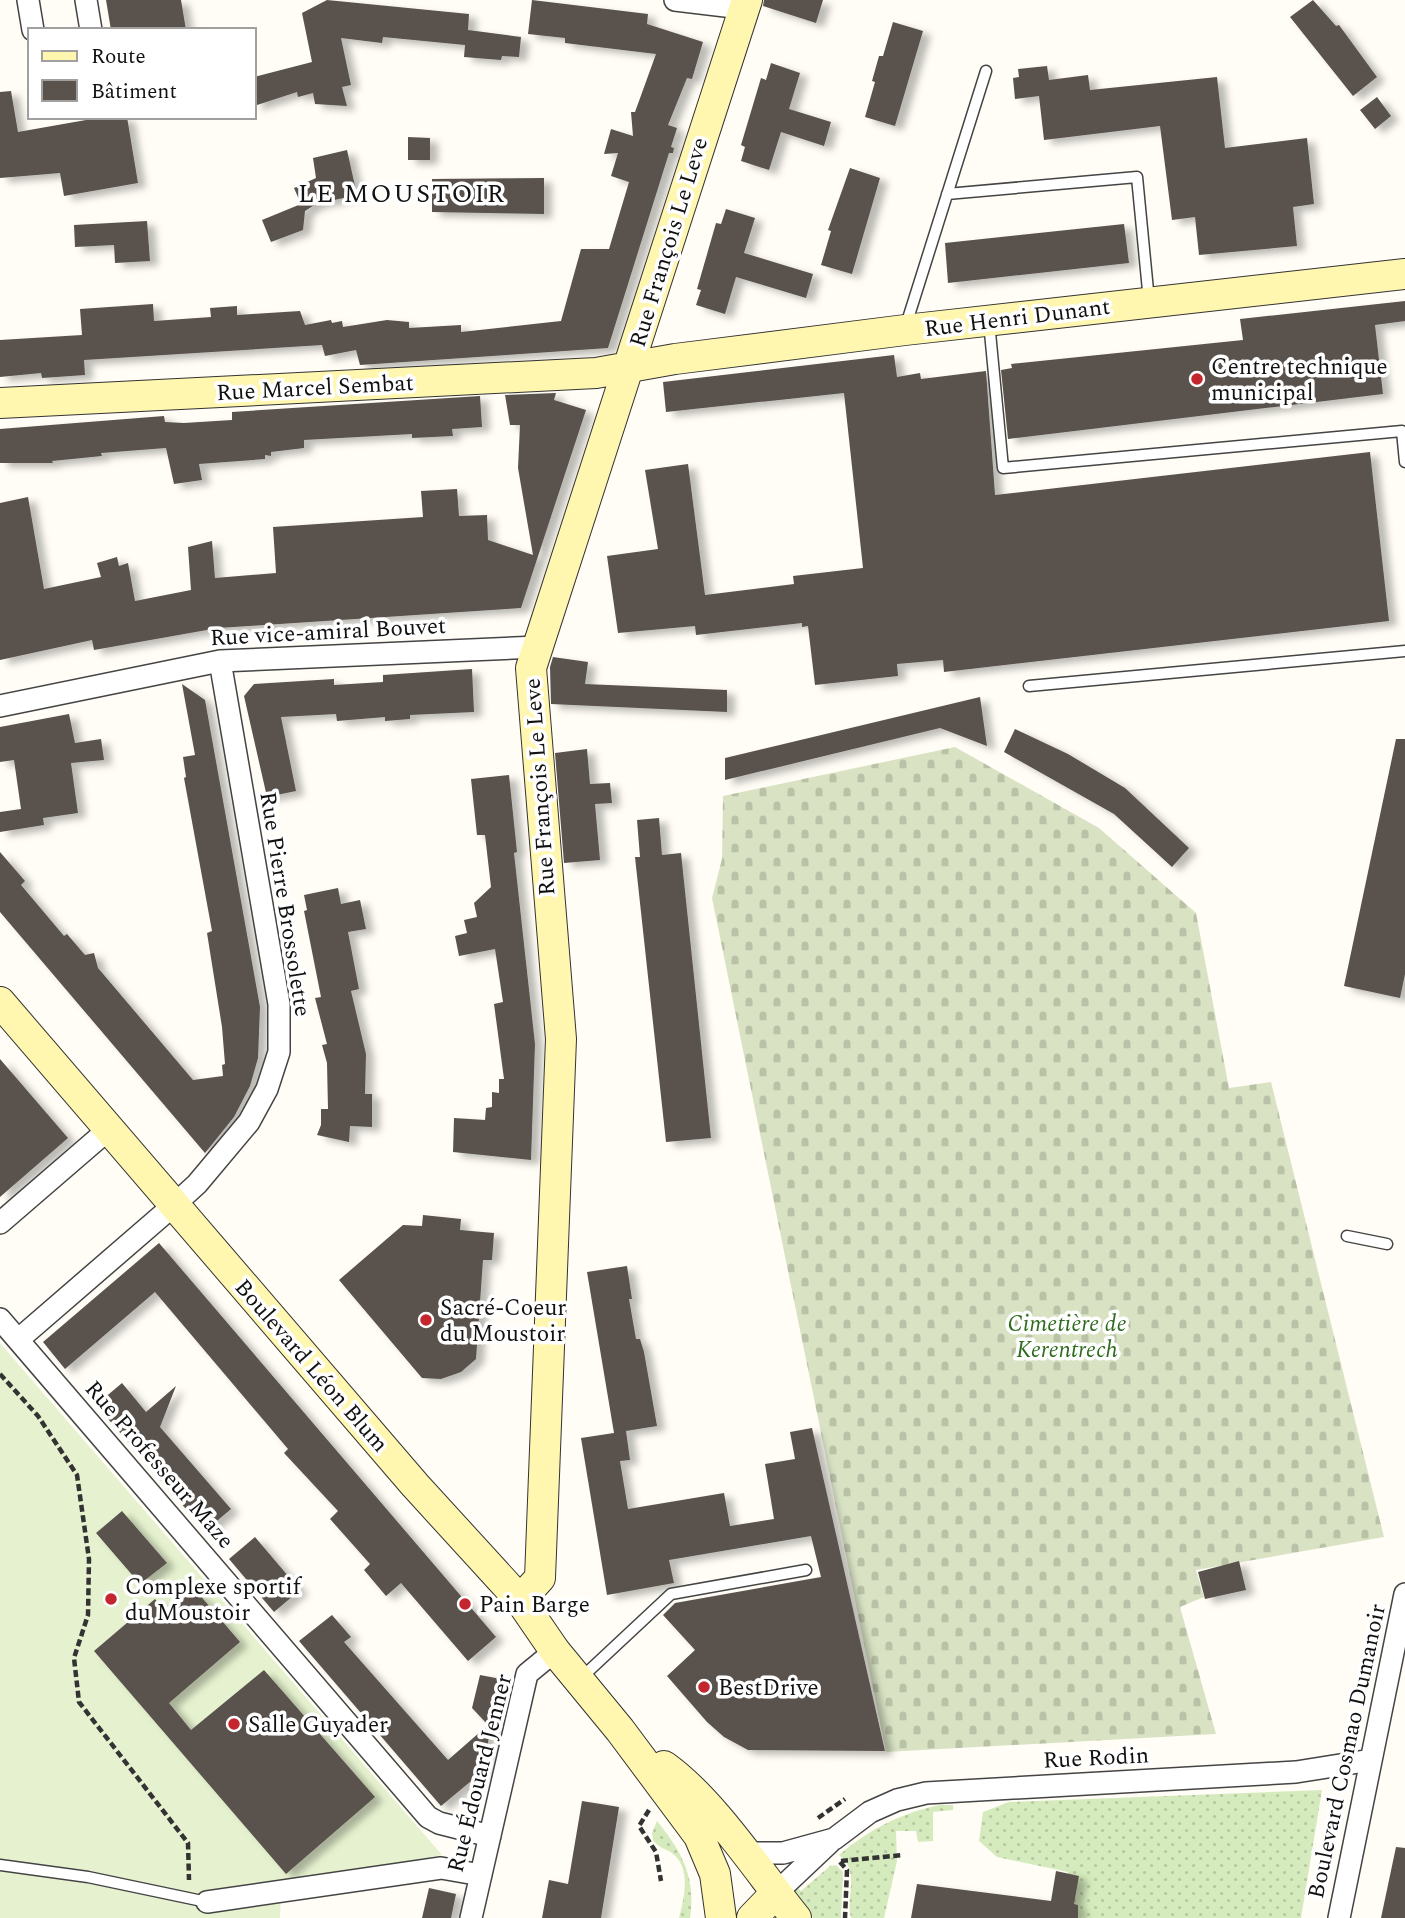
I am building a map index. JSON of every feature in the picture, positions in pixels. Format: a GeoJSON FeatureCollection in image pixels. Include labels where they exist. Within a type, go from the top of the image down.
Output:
{"type":"FeatureCollection","features":[{"type":"Feature","properties":{"kind":"street"},"geometry":{"type":"LineString","coordinates":[[28,0],[33,28]]}},
{"type":"Feature","properties":{"kind":"street"},"geometry":{"type":"LineString","coordinates":[[86,0],[91,28]]}},
{"type":"Feature","properties":{"kind":"street"},"geometry":{"type":"LineString","coordinates":[[675,0],[744,4]]}},
{"type":"Feature","properties":{"kind":"street","name":"Rue François Le Leve"},"geometry":{"type":"LineString","coordinates":[[520,1600],[540,1578],[561,1039],[534,737],[531,668],[744,4]]}},
{"type":"Feature","properties":{"kind":"street","name":"Rue Henri Dunant"},"geometry":{"type":"LineString","coordinates":[[629,367],[905,330],[1405,274]]}},
{"type":"Feature","properties":{"kind":"street","name":"Rue Marcel Sembat"},"geometry":{"type":"LineString","coordinates":[[0,403],[596,373],[629,367]]}},
{"type":"Feature","properties":{"kind":"street","name":"Rue vice-amiral Bouvet"},"geometry":{"type":"LineString","coordinates":[[0,706],[220,661],[537,647]]}},
{"type":"Feature","properties":{"kind":"street","name":"Rue Pierre Brossolette"},"geometry":{"type":"LineString","coordinates":[[19,1339],[197,1184],[249,1122],[267,1089],[279,1052],[279,1004],[220,661]]}},
{"type":"Feature","properties":{"kind":"street","name":"Boulevard Léon Blum"},"geometry":{"type":"LineString","coordinates":[[0,1002],[415,1485],[520,1600],[555,1651],[620,1730],[699,1836],[715,1874],[721,1918]]}},
{"type":"Feature","properties":{"kind":"street"},"geometry":{"type":"LineString","coordinates":[[0,1223],[109,1129]]}},
{"type":"Feature","properties":{"kind":"street","name":"Rue Professeur Maze"},"geometry":{"type":"LineString","coordinates":[[0,1318],[428,1817],[439,1823],[490,1836]]}},
{"type":"Feature","properties":{"kind":"street","name":"Boulevard Cosmao Dumanoir"},"geometry":{"type":"LineString","coordinates":[[1339,1918],[1405,1594]]}},
{"type":"Feature","properties":{"kind":"street","name":"Rue Édouard Jenner"},"geometry":{"type":"LineString","coordinates":[[471,1918],[527,1674],[555,1651]]}},
{"type":"Feature","properties":{"kind":"street","name":"Boulevard Léon Blum"},"geometry":{"type":"LineString","coordinates":[[620,1730],[677,1776],[796,1918]]}},
{"type":"Feature","properties":{"kind":"street","name":"Rue Rodin"},"geometry":{"type":"LineString","coordinates":[[776,1893],[827,1846],[870,1812],[897,1800],[926,1793],[1296,1772],[1371,1760]]}},
{"type":"Feature","properties":{"kind":"street","name":"Rue Rodin"},"geometry":{"type":"LineString","coordinates":[[743,1853],[783,1853],[827,1846]]}},
{"type":"Feature","properties":{"kind":"street"},"geometry":{"type":"LineString","coordinates":[[198,1900],[440,1868],[481,1875]]}},
{"type":"Feature","properties":{"kind":"street"},"geometry":{"type":"LineString","coordinates":[[752,1918],[776,1893]]}},
{"type":"Feature","properties":{"kind":"lane"},"geometry":{"type":"LineString","coordinates":[[905,330],[986,71]]}},
{"type":"Feature","properties":{"kind":"lane"},"geometry":{"type":"LineString","coordinates":[[947,194],[1137,177],[1149,302]]}},
{"type":"Feature","properties":{"kind":"lane"},"geometry":{"type":"LineString","coordinates":[[989,322],[1003,468],[1402,431],[1405,462]]}},
{"type":"Feature","properties":{"kind":"lane"},"geometry":{"type":"LineString","coordinates":[[1029,686],[1405,651]]}},
{"type":"Feature","properties":{"kind":"lane"},"geometry":{"type":"LineString","coordinates":[[1347,1236],[1387,1244]]}},
{"type":"Feature","properties":{"kind":"lane"},"geometry":{"type":"LineString","coordinates":[[578,1681],[671,1594],[806,1570]]}},
{"type":"Feature","properties":{"kind":"lane"},"geometry":{"type":"LineString","coordinates":[[0,1865],[88,1877],[198,1900]]}},
{"type":"Feature","properties":{"kind":"path"},"geometry":{"type":"LineString","coordinates":[[0,1374],[37,1416],[77,1475],[89,1559],[88,1615],[74,1658],[79,1702],[188,1843],[198,1900]]}},
{"type":"Feature","properties":{"kind":"path"},"geometry":{"type":"LineString","coordinates":[[808,1825],[845,1799],[870,1812]]}},
{"type":"Feature","properties":{"kind":"path"},"geometry":{"type":"LineString","coordinates":[[651,1809],[639,1826],[656,1852],[661,1881]]}},
{"type":"Feature","properties":{"kind":"path"},"geometry":{"type":"LineString","coordinates":[[827,1846],[846,1870],[845,1918]]}},
{"type":"Feature","properties":{"kind":"green space","name":"Cimetière de Kerentrech"},"geometry":{"type":"Polygon","coordinates":[[[955,747],[1099,828],[1196,913],[1229,1088],[1271,1082],[1384,1537],[1196,1570],[1204,1597],[1180,1607],[1216,1734],[886,1752],[712,898],[722,859],[723,796],[955,747]]]}},
{"type":"Feature","properties":{"kind":"green space","name":"Complexe sportif du Moustoir"},"geometry":{"type":"Polygon","coordinates":[[[0,1343],[442,1855],[281,1886],[280,1918],[0,1918],[0,1343]]]}},
{"type":"Feature","properties":{"kind":"green space"},"geometry":{"type":"Polygon","coordinates":[[[1322,1790],[1301,1918],[1063,1918],[1068,1872],[997,1857],[979,1841],[983,1812],[1009,1802],[1322,1790]]]}},
{"type":"Feature","properties":{"kind":"green space"},"geometry":{"type":"Polygon","coordinates":[[[940,1805],[953,1805],[953,1810],[933,1812],[933,1841],[918,1842],[916,1831],[896,1831],[897,1861],[884,1918],[851,1918],[851,1876],[846,1862],[839,1855],[886,1823],[940,1805]]]}},
{"type":"Feature","properties":{"kind":"green space"},"geometry":{"type":"Polygon","coordinates":[[[657,1821],[674,1843],[689,1877],[690,1918],[679,1918],[684,1875],[678,1859],[653,1840],[652,1833],[657,1821]]]}},
{"type":"Feature","properties":{"kind":"green space"},"geometry":{"type":"Polygon","coordinates":[[[836,1865],[843,1872],[841,1918],[813,1918],[795,1896],[792,1883],[801,1891],[830,1866],[836,1865]]]}},
{"type":"Feature","properties":{"kind":"building"},"geometry":{"type":"Polygon","coordinates":[[[106,0],[181,0],[186,28],[111,28],[106,0]]]}},
{"type":"Feature","properties":{"kind":"building"},"geometry":{"type":"Polygon","coordinates":[[[327,0],[469,14],[468,30],[521,37],[519,57],[502,56],[501,60],[464,57],[465,45],[383,37],[382,43],[341,38],[351,85],[342,87],[347,106],[315,104],[313,93],[298,97],[297,92],[256,105],[256,76],[312,62],[302,13],[327,0]]]}},
{"type":"Feature","properties":{"kind":"building"},"geometry":{"type":"Polygon","coordinates":[[[532,0],[648,14],[647,24],[703,42],[692,79],[687,78],[668,125],[677,128],[671,147],[674,148],[673,153],[669,153],[608,348],[360,365],[356,350],[325,356],[322,345],[84,360],[85,375],[42,378],[41,373],[0,377],[0,340],[82,335],[80,309],[153,304],[154,321],[211,317],[210,308],[237,306],[237,315],[300,311],[305,325],[331,320],[332,323],[342,321],[343,327],[387,320],[409,322],[409,328],[461,325],[461,332],[561,321],[581,249],[609,249],[629,182],[611,176],[618,153],[604,154],[611,129],[633,136],[631,112],[635,112],[656,54],[565,43],[565,38],[528,34],[532,0]]]}},
{"type":"Feature","properties":{"kind":"building"},"geometry":{"type":"Polygon","coordinates":[[[764,0],[823,0],[816,23],[763,6],[764,0]]]}},
{"type":"Feature","properties":{"kind":"building"},"geometry":{"type":"Polygon","coordinates":[[[1313,0],[1336,26],[1339,25],[1377,77],[1353,96],[1290,17],[1313,0]]]}},
{"type":"Feature","properties":{"kind":"building"},"geometry":{"type":"Polygon","coordinates":[[[893,22],[923,31],[895,126],[865,117],[879,56],[883,56],[893,22]]]}},
{"type":"Feature","properties":{"kind":"building"},"geometry":{"type":"Polygon","coordinates":[[[771,63],[800,73],[789,109],[831,122],[824,146],[781,132],[769,170],[741,161],[745,147],[741,145],[761,78],[766,80],[771,63]]]}},
{"type":"Feature","properties":{"kind":"building"},"geometry":{"type":"Polygon","coordinates":[[[1047,66],[1049,80],[1088,75],[1090,90],[1217,77],[1225,148],[1307,138],[1314,204],[1293,207],[1297,246],[1199,255],[1195,217],[1172,220],[1160,126],[1044,140],[1039,96],[1015,99],[1013,78],[1019,77],[1018,69],[1047,66]]]}},
{"type":"Feature","properties":{"kind":"building"},"geometry":{"type":"Polygon","coordinates":[[[11,91],[18,132],[92,119],[127,119],[138,183],[64,196],[60,173],[0,178],[0,92],[11,91]]]}},
{"type":"Feature","properties":{"kind":"building"},"geometry":{"type":"Polygon","coordinates":[[[1377,97],[1391,116],[1375,129],[1360,110],[1377,97]]]}},
{"type":"Feature","properties":{"kind":"building"},"geometry":{"type":"Polygon","coordinates":[[[408,137],[430,138],[430,160],[408,160],[408,137]]]}},
{"type":"Feature","properties":{"kind":"building"},"geometry":{"type":"Polygon","coordinates":[[[347,150],[357,195],[316,204],[305,211],[303,230],[271,242],[262,220],[301,204],[294,188],[316,178],[313,158],[347,150]]]}},
{"type":"Feature","properties":{"kind":"building"},"geometry":{"type":"Polygon","coordinates":[[[850,168],[880,178],[852,274],[821,265],[831,231],[828,230],[850,168]]]}},
{"type":"Feature","properties":{"kind":"building"},"geometry":{"type":"Polygon","coordinates":[[[544,178],[544,214],[432,212],[432,179],[544,178]]]}},
{"type":"Feature","properties":{"kind":"building"},"geometry":{"type":"Polygon","coordinates":[[[726,209],[755,218],[744,253],[813,274],[806,298],[736,277],[725,314],[696,305],[701,290],[697,289],[716,223],[721,224],[726,209]]]}},
{"type":"Feature","properties":{"kind":"building"},"geometry":{"type":"Polygon","coordinates":[[[147,221],[150,261],[115,263],[114,245],[75,247],[74,225],[147,221]]]}},
{"type":"Feature","properties":{"kind":"building"},"geometry":{"type":"Polygon","coordinates":[[[1124,224],[1129,263],[948,283],[945,243],[1124,224]]]}},
{"type":"Feature","properties":{"kind":"building","name":"Centre technique municipal"},"geometry":{"type":"Polygon","coordinates":[[[1405,301],[1405,321],[1375,325],[1383,394],[1008,439],[1001,370],[1012,368],[1011,364],[1243,340],[1240,319],[1405,301]]]}},
{"type":"Feature","properties":{"kind":"building"},"geometry":{"type":"Polygon","coordinates":[[[894,355],[897,377],[920,373],[921,379],[986,371],[995,495],[1370,452],[1389,621],[944,672],[943,660],[897,664],[898,676],[815,685],[808,626],[802,627],[802,623],[696,635],[695,626],[618,633],[607,556],[658,549],[645,470],[688,464],[705,595],[794,584],[793,576],[863,568],[844,393],[666,412],[663,382],[894,355]]]}},
{"type":"Feature","properties":{"kind":"building"},"geometry":{"type":"Polygon","coordinates":[[[556,393],[554,400],[586,410],[521,608],[218,628],[94,650],[92,640],[0,660],[0,503],[28,497],[44,589],[101,577],[97,563],[117,557],[119,566],[128,563],[135,601],[191,590],[188,547],[212,541],[215,578],[276,573],[273,527],[423,517],[421,491],[457,489],[459,516],[487,515],[488,540],[533,555],[518,468],[520,425],[510,425],[505,395],[556,393]]]}},
{"type":"Feature","properties":{"kind":"building"},"geometry":{"type":"Polygon","coordinates":[[[480,396],[482,427],[452,429],[453,436],[412,438],[412,434],[304,440],[304,448],[271,452],[271,456],[265,455],[265,459],[199,464],[202,480],[174,484],[166,448],[101,453],[102,456],[52,461],[53,463],[0,463],[0,429],[164,416],[165,422],[232,420],[232,412],[480,396]]]}},
{"type":"Feature","properties":{"kind":"building"},"geometry":{"type":"Polygon","coordinates":[[[553,657],[588,662],[585,684],[727,690],[727,712],[551,704],[550,667],[553,657]]]}},
{"type":"Feature","properties":{"kind":"building"},"geometry":{"type":"Polygon","coordinates":[[[472,669],[474,712],[410,715],[410,719],[385,721],[385,717],[337,721],[336,714],[281,717],[296,791],[267,797],[244,696],[254,684],[334,679],[334,685],[383,682],[383,675],[472,669]]]}},
{"type":"Feature","properties":{"kind":"building"},"geometry":{"type":"Polygon","coordinates":[[[182,684],[205,700],[260,1007],[258,1058],[250,1086],[234,1117],[205,1153],[0,912],[0,852],[25,881],[21,885],[64,936],[67,934],[85,955],[94,953],[98,968],[193,1080],[223,1076],[222,1065],[225,1064],[222,1027],[207,933],[212,931],[184,778],[183,757],[195,755],[182,684]]]}},
{"type":"Feature","properties":{"kind":"building"},"geometry":{"type":"Polygon","coordinates":[[[980,697],[987,746],[940,728],[725,780],[725,758],[980,697]]]}},
{"type":"Feature","properties":{"kind":"building"},"geometry":{"type":"Polygon","coordinates":[[[69,714],[75,743],[101,739],[104,760],[71,763],[78,813],[43,818],[44,825],[0,832],[0,812],[21,809],[14,760],[0,762],[0,727],[69,714]]]}},
{"type":"Feature","properties":{"kind":"building"},"geometry":{"type":"Polygon","coordinates":[[[1015,729],[1068,754],[1125,788],[1189,848],[1172,867],[1114,814],[1004,752],[1015,729]]]}},
{"type":"Feature","properties":{"kind":"building"},"geometry":{"type":"Polygon","coordinates":[[[1396,739],[1405,739],[1405,974],[1400,998],[1344,986],[1396,739]]]}},
{"type":"Feature","properties":{"kind":"building"},"geometry":{"type":"Polygon","coordinates":[[[587,749],[590,784],[610,783],[612,803],[595,804],[600,860],[564,863],[555,753],[587,749]]]}},
{"type":"Feature","properties":{"kind":"building"},"geometry":{"type":"Polygon","coordinates":[[[509,775],[517,852],[514,853],[535,1044],[531,1160],[453,1152],[454,1118],[485,1120],[486,1108],[492,1107],[492,1092],[499,1093],[499,1079],[504,1079],[494,1004],[503,1002],[495,949],[459,956],[455,936],[467,933],[464,920],[477,917],[474,903],[491,887],[485,835],[477,835],[471,779],[509,775]]]}},
{"type":"Feature","properties":{"kind":"building"},"geometry":{"type":"Polygon","coordinates":[[[659,818],[662,855],[681,853],[711,1138],[666,1142],[635,857],[640,857],[637,820],[659,818]]]}},
{"type":"Feature","properties":{"kind":"building"},"geometry":{"type":"Polygon","coordinates":[[[338,888],[341,904],[360,900],[366,929],[348,932],[359,989],[351,991],[366,1054],[365,1094],[372,1094],[372,1127],[350,1126],[349,1142],[317,1135],[321,1125],[321,1109],[328,1109],[327,1063],[322,1045],[327,1044],[315,998],[321,997],[304,911],[307,910],[304,895],[338,888]]]}},
{"type":"Feature","properties":{"kind":"building"},"geometry":{"type":"Polygon","coordinates":[[[0,1059],[68,1138],[0,1197],[0,1059]]]}},
{"type":"Feature","properties":{"kind":"building","name":"Sacré-Coeur du Moustoir"},"geometry":{"type":"Polygon","coordinates":[[[423,1215],[461,1219],[460,1230],[494,1233],[492,1260],[483,1260],[476,1359],[461,1372],[441,1379],[422,1378],[339,1280],[403,1225],[422,1226],[423,1215]]]}},
{"type":"Feature","properties":{"kind":"building"},"geometry":{"type":"Polygon","coordinates":[[[159,1243],[496,1637],[468,1661],[401,1583],[386,1596],[364,1570],[370,1564],[330,1519],[338,1511],[284,1453],[288,1449],[155,1292],[65,1369],[43,1342],[159,1243]]]}},
{"type":"Feature","properties":{"kind":"building"},"geometry":{"type":"Polygon","coordinates":[[[627,1266],[636,1339],[640,1339],[644,1352],[657,1426],[626,1431],[630,1460],[620,1461],[628,1509],[724,1493],[730,1526],[774,1519],[765,1464],[795,1459],[790,1432],[812,1428],[885,1751],[748,1750],[724,1737],[707,1722],[667,1676],[695,1650],[663,1615],[675,1603],[821,1577],[811,1536],[669,1560],[674,1583],[607,1595],[581,1438],[614,1433],[587,1272],[627,1266]]]}},
{"type":"Feature","properties":{"kind":"building"},"geometry":{"type":"Polygon","coordinates":[[[122,1383],[146,1412],[176,1386],[160,1427],[231,1509],[205,1531],[96,1405],[122,1383]]]}},
{"type":"Feature","properties":{"kind":"building"},"geometry":{"type":"Polygon","coordinates":[[[122,1511],[167,1563],[140,1584],[96,1533],[122,1511]]]}},
{"type":"Feature","properties":{"kind":"building"},"geometry":{"type":"Polygon","coordinates":[[[255,1537],[300,1590],[274,1612],[229,1559],[255,1537]]]}},
{"type":"Feature","properties":{"kind":"building"},"geometry":{"type":"Polygon","coordinates":[[[1239,1561],[1246,1590],[1205,1599],[1198,1572],[1239,1561]]]}},
{"type":"Feature","properties":{"kind":"building","name":"Salle Guyader"},"geometry":{"type":"Polygon","coordinates":[[[190,1593],[198,1593],[240,1642],[169,1703],[191,1730],[264,1670],[375,1797],[286,1874],[94,1651],[155,1599],[167,1613],[190,1593]]]}},
{"type":"Feature","properties":{"kind":"building"},"geometry":{"type":"Polygon","coordinates":[[[332,1615],[351,1637],[344,1642],[448,1760],[488,1725],[472,1708],[480,1675],[501,1679],[482,1772],[441,1806],[299,1641],[332,1615]]]}},
{"type":"Feature","properties":{"kind":"building"},"geometry":{"type":"Polygon","coordinates":[[[582,1801],[619,1807],[601,1918],[542,1918],[549,1880],[568,1884],[582,1801]]]}},
{"type":"Feature","properties":{"kind":"building"},"geometry":{"type":"Polygon","coordinates":[[[1396,1847],[1405,1848],[1405,1918],[1381,1918],[1396,1847]]]}},
{"type":"Feature","properties":{"kind":"building"},"geometry":{"type":"Polygon","coordinates":[[[1056,1871],[1079,1876],[1074,1904],[1078,1905],[1078,1918],[911,1918],[917,1884],[1051,1901],[1056,1871]]]}},
{"type":"Feature","properties":{"kind":"building"},"geometry":{"type":"Polygon","coordinates":[[[429,1888],[456,1894],[451,1918],[422,1918],[429,1888]]]}},
{"type":"Feature","properties":{"kind":"place","name":"Centre technique municipal"},"geometry":{"type":"Point","coordinates":[1197,379]}},
{"type":"Feature","properties":{"kind":"place","name":"Sacré-Coeur du Moustoir"},"geometry":{"type":"Point","coordinates":[426,1320]}},
{"type":"Feature","properties":{"kind":"place","name":"Complexe sportif du Moustoir"},"geometry":{"type":"Point","coordinates":[111,1599]}},
{"type":"Feature","properties":{"kind":"place","name":"Pain Barge"},"geometry":{"type":"Point","coordinates":[465,1604]}},
{"type":"Feature","properties":{"kind":"place","name":"BestDrive"},"geometry":{"type":"Point","coordinates":[704,1687]}},
{"type":"Feature","properties":{"kind":"place","name":"Salle Guyader"},"geometry":{"type":"Point","coordinates":[234,1724]}},
{"type":"Feature","properties":{"kind":"district","name":"LE MOUSTOIR"},"geometry":{"type":"Point","coordinates":[402,193]}}]}
